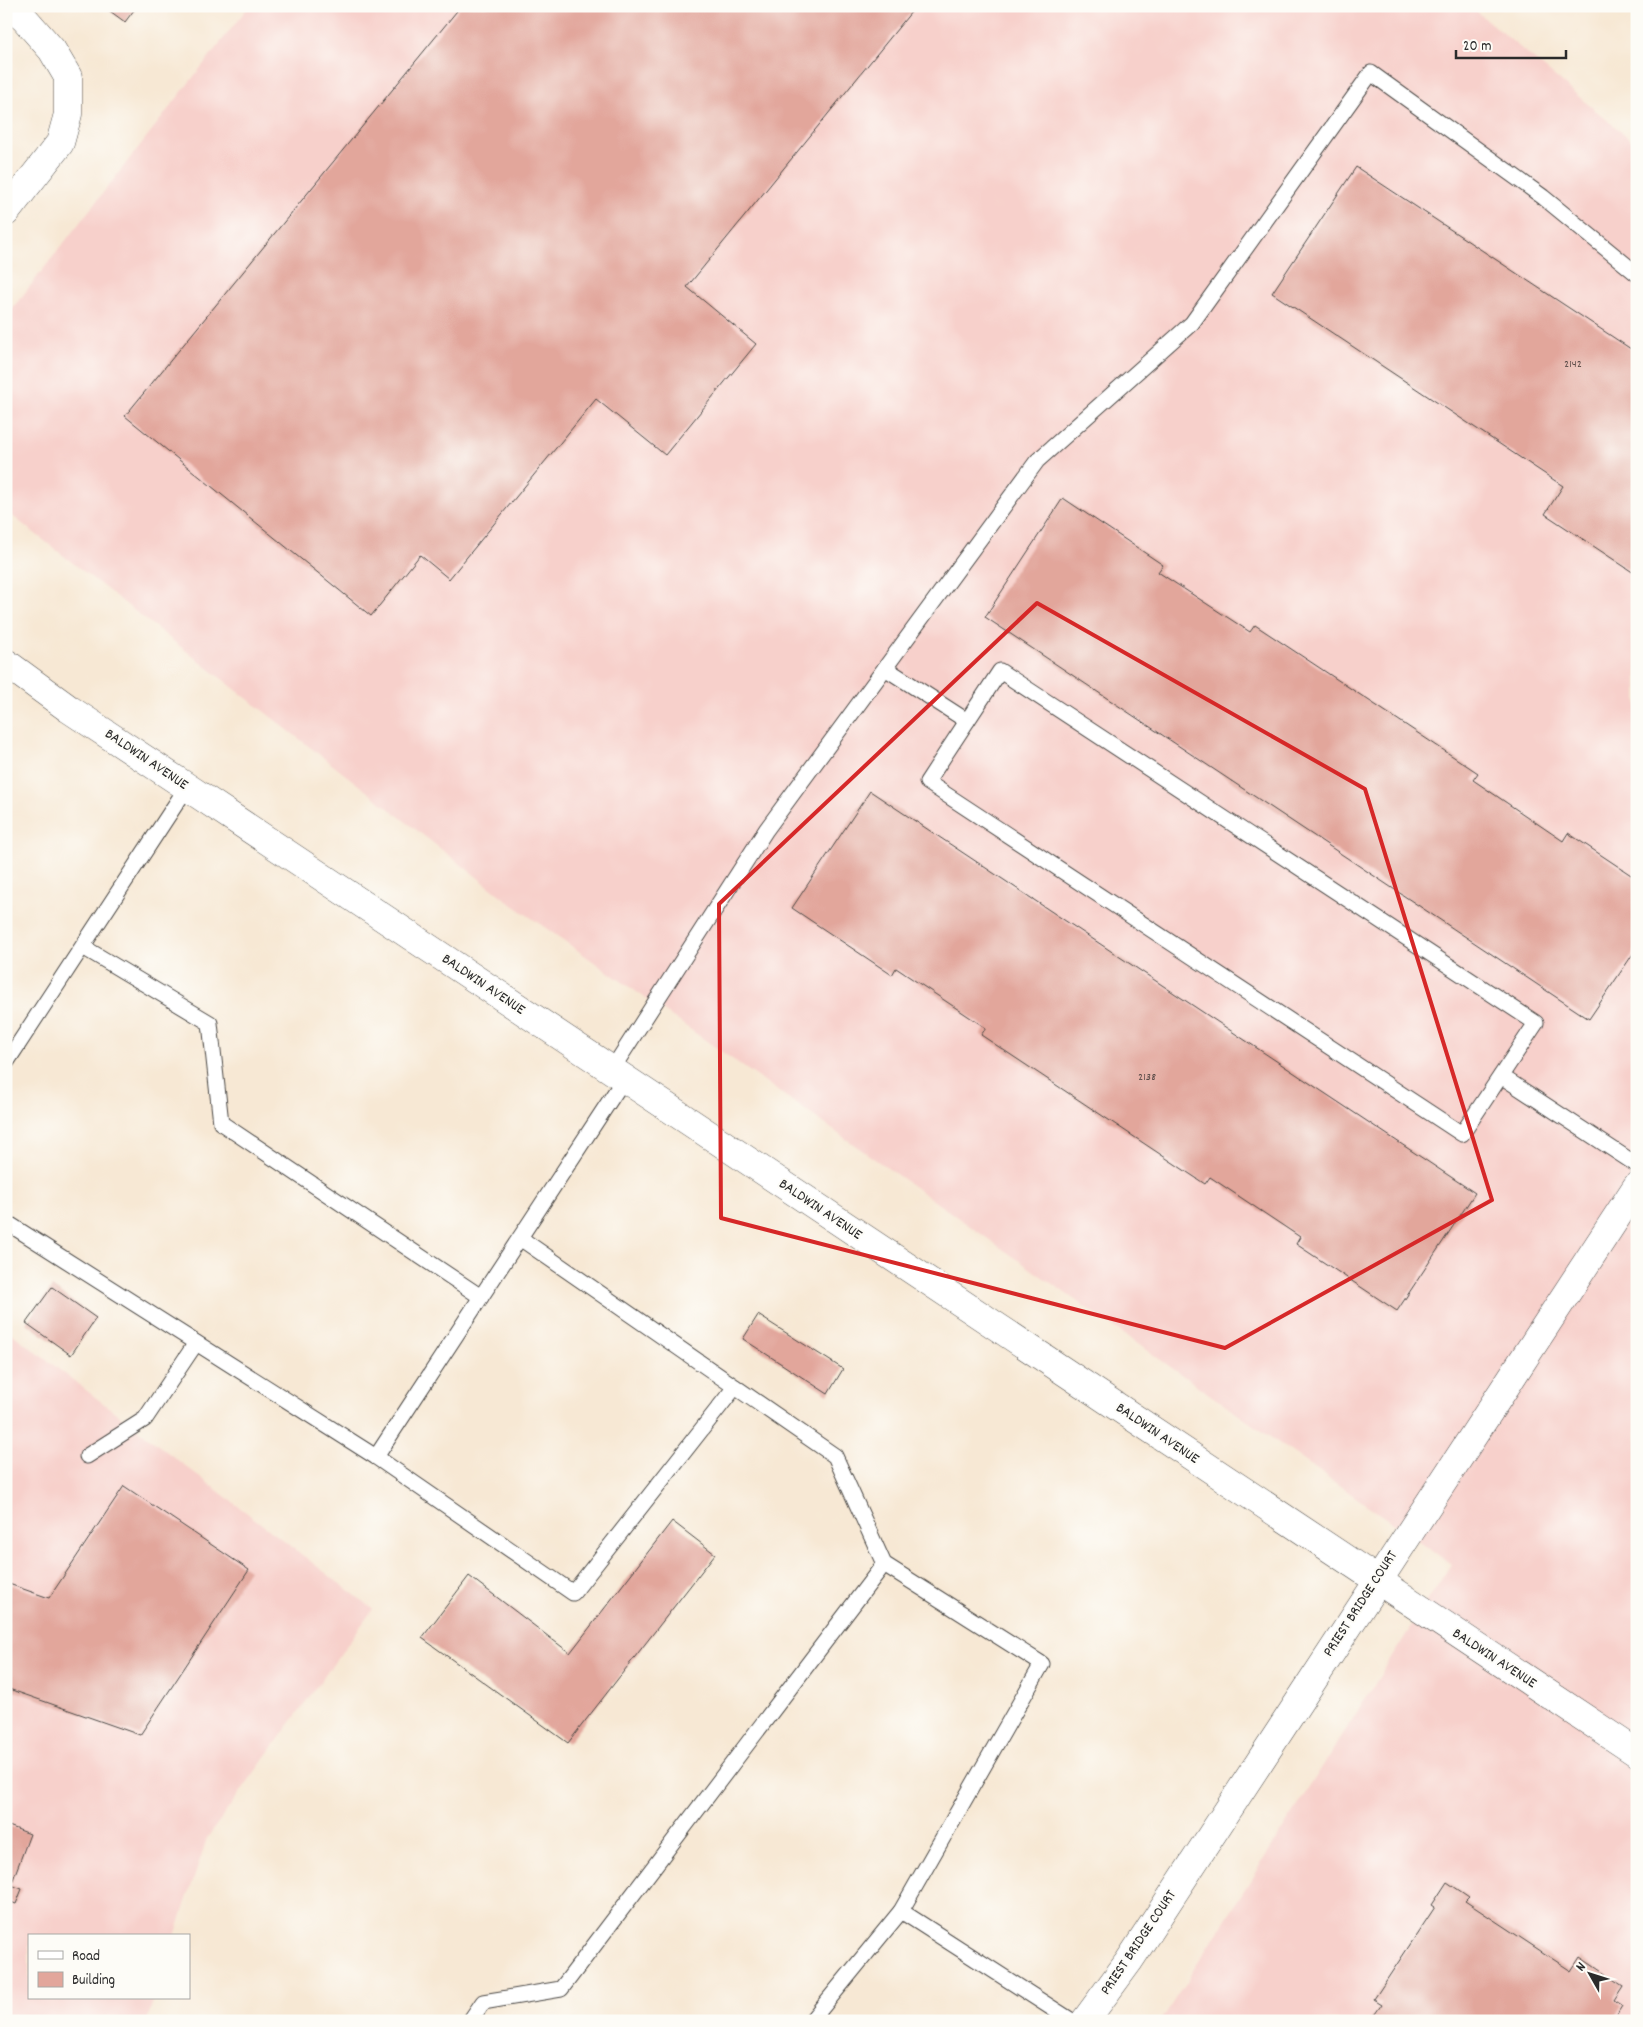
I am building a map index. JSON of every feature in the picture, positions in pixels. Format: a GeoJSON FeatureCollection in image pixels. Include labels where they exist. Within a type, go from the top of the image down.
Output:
{"type":"FeatureCollection","features":[{"type":"Feature","properties":{"kind":"street"},"geometry":{"type":"LineString","coordinates":[[6,212],[60,142],[68,114],[68,77],[52,50],[24,18],[8,6]]}},
{"type":"Feature","properties":{"kind":"street","name":"BALDWIN AVENUE"},"geometry":{"type":"LineString","coordinates":[[6,663],[70,709],[1637,1753]]}},
{"type":"Feature","properties":{"kind":"street","name":"PRIEST BRIDGE COURT"},"geometry":{"type":"LineString","coordinates":[[1084,2021],[1129,1960],[1637,1186]]}},
{"type":"Feature","properties":{"kind":"lane"},"geometry":{"type":"LineString","coordinates":[[376,1457],[520,1238],[766,830],[1037,461],[1192,323],[1370,73],[1542,198],[1637,274]]}},
{"type":"Feature","properties":{"kind":"lane"},"geometry":{"type":"LineString","coordinates":[[885,668],[967,722]]}},
{"type":"Feature","properties":{"kind":"lane"},"geometry":{"type":"LineString","coordinates":[[1000,671],[1536,1023],[1501,1076],[1462,1134],[927,782],[1000,671]]}},
{"type":"Feature","properties":{"kind":"lane"},"geometry":{"type":"LineString","coordinates":[[6,1063],[187,787]]}},
{"type":"Feature","properties":{"kind":"lane"},"geometry":{"type":"LineString","coordinates":[[83,946],[210,1024],[221,1123],[482,1296]]}},
{"type":"Feature","properties":{"kind":"lane"},"geometry":{"type":"LineString","coordinates":[[1501,1076],[1637,1165]]}},
{"type":"Feature","properties":{"kind":"lane"},"geometry":{"type":"LineString","coordinates":[[6,1222],[376,1457],[572,1593],[735,1387]]}},
{"type":"Feature","properties":{"kind":"lane"},"geometry":{"type":"LineString","coordinates":[[520,1238],[835,1456],[884,1564],[1042,1664],[901,1911],[810,2021]]}},
{"type":"Feature","properties":{"kind":"lane"},"geometry":{"type":"LineString","coordinates":[[87,1456],[145,1419],[196,1343]]}},
{"type":"Feature","properties":{"kind":"lane"},"geometry":{"type":"LineString","coordinates":[[470,2021],[483,2002],[561,1989],[884,1564]]}},
{"type":"Feature","properties":{"kind":"lane"},"geometry":{"type":"LineString","coordinates":[[901,1911],[1072,2021]]}},
{"type":"Feature","properties":{"kind":"highlighted area"},"geometry":{"type":"Polygon","coordinates":[[[1037,603],[1365,789],[1492,1200],[1225,1348],[721,1218],[719,904],[1037,603]]]}},
{"type":"Feature","properties":{"kind":"shaded area"},"geometry":{"type":"Polygon","coordinates":[[[249,6],[1470,6],[1637,145],[1637,2021],[1161,2021],[1451,1564],[513,905],[6,511],[6,317],[249,6]]]}},
{"type":"Feature","properties":{"kind":"shaded area"},"geometry":{"type":"Polygon","coordinates":[[[6,1329],[373,1609],[207,1838],[176,1934],[28,1934],[28,2000],[153,2000],[147,2021],[6,2021],[6,1329]]]}},
{"type":"Feature","properties":{"kind":"building"},"geometry":{"type":"Polygon","coordinates":[[[103,6],[137,6],[125,22],[103,6]]]}},
{"type":"Feature","properties":{"kind":"building"},"geometry":{"type":"Polygon","coordinates":[[[461,6],[916,6],[687,287],[756,344],[665,455],[596,399],[449,579],[420,555],[371,616],[125,416],[461,6]]]}},
{"type":"Feature","properties":{"kind":"building"},"geometry":{"type":"Polygon","coordinates":[[[1356,167],[1637,353],[1637,575],[1545,514],[1563,486],[1272,293],[1356,167]]]}},
{"type":"Feature","properties":{"kind":"building"},"geometry":{"type":"Polygon","coordinates":[[[1063,498],[1163,565],[1158,572],[1250,632],[1255,625],[1478,773],[1473,780],[1563,841],[1568,833],[1637,879],[1637,948],[1589,1019],[985,617],[1063,498]]]}},
{"type":"Feature","properties":{"kind":"building"},"geometry":{"type":"Polygon","coordinates":[[[870,791],[1475,1193],[1397,1311],[1296,1244],[1300,1237],[1210,1177],[1205,1184],[981,1035],[986,1028],[896,968],[892,975],[792,908],[870,791]]]}},
{"type":"Feature","properties":{"kind":"building"},"geometry":{"type":"Polygon","coordinates":[[[52,1287],[96,1318],[71,1355],[26,1323],[52,1287]]]}},
{"type":"Feature","properties":{"kind":"building"},"geometry":{"type":"Polygon","coordinates":[[[758,1315],[843,1369],[828,1394],[743,1339],[758,1315]]]}},
{"type":"Feature","properties":{"kind":"building"},"geometry":{"type":"Polygon","coordinates":[[[124,1486],[249,1570],[140,1735],[6,1688],[6,1583],[49,1598],[124,1486]]]}},
{"type":"Feature","properties":{"kind":"building"},"geometry":{"type":"Polygon","coordinates":[[[672,1521],[715,1554],[568,1743],[422,1638],[469,1576],[570,1653],[672,1521]]]}},
{"type":"Feature","properties":{"kind":"building"},"geometry":{"type":"Polygon","coordinates":[[[6,1825],[30,1834],[11,1885],[22,1889],[16,1904],[6,1900],[6,1825]]]}},
{"type":"Feature","properties":{"kind":"building"},"geometry":{"type":"Polygon","coordinates":[[[1447,1882],[1469,1897],[1465,1901],[1571,1971],[1580,1957],[1623,1986],[1614,2000],[1622,2005],[1612,2021],[1370,2021],[1382,2004],[1374,1999],[1435,1907],[1432,1905],[1447,1882]]]}}]}
